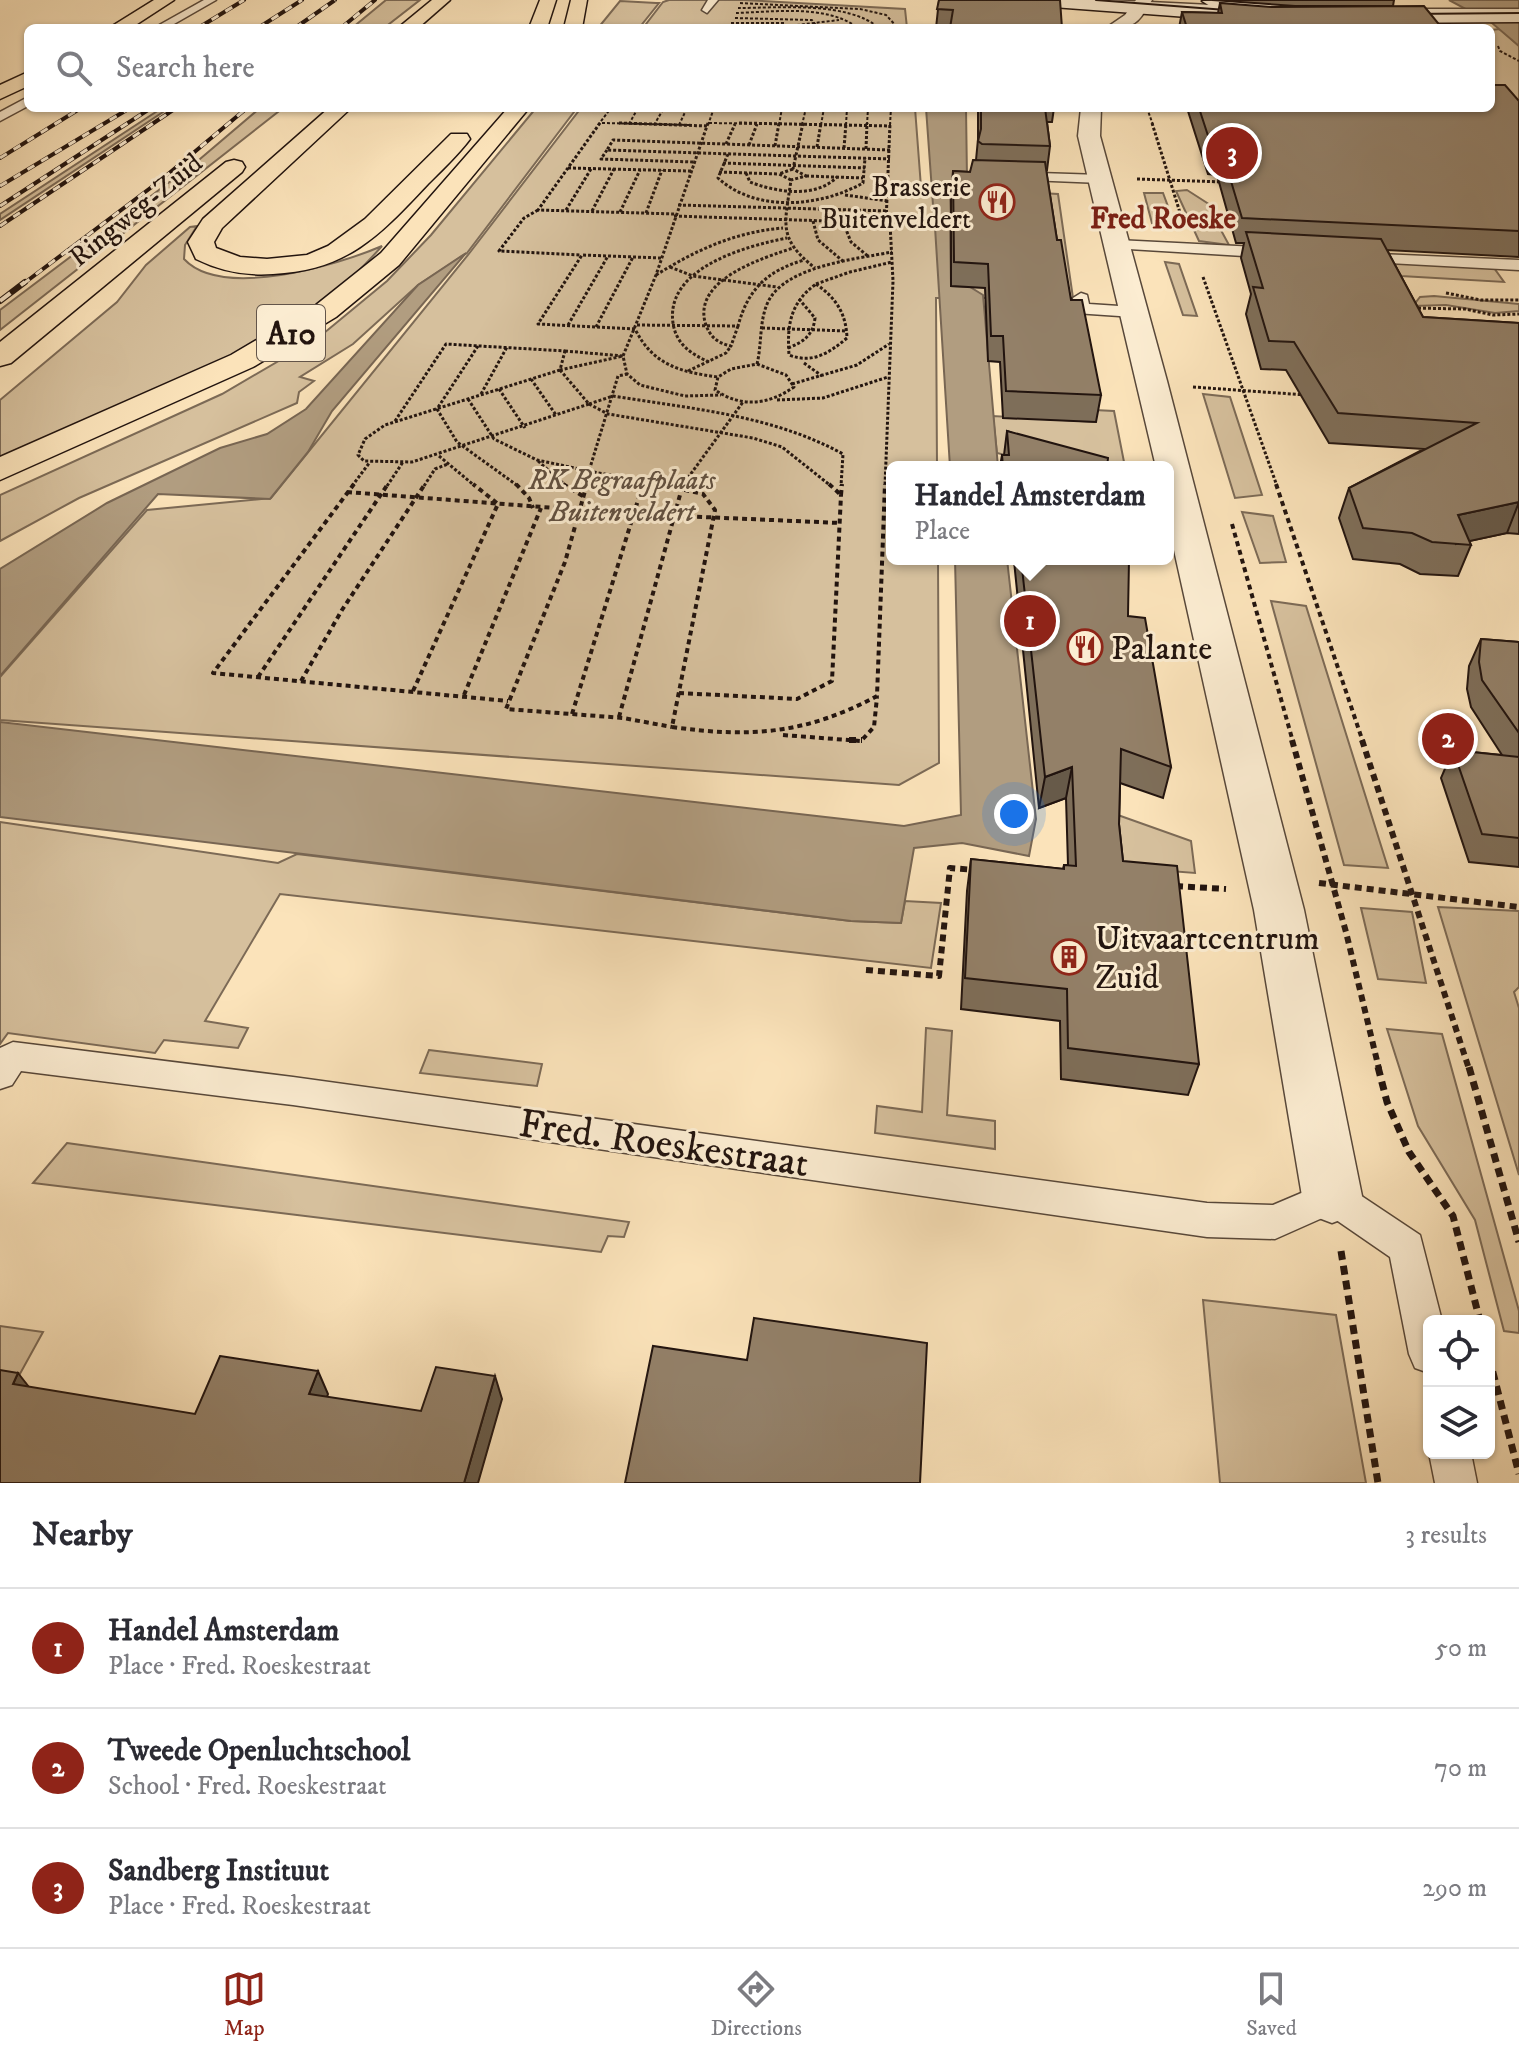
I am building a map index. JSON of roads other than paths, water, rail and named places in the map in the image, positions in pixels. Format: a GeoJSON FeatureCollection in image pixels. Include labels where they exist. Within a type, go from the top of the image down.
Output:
{"type":"FeatureCollection","features":[{"type":"Feature","properties":{"kind":"highway"},"geometry":{"type":"LineString","coordinates":[[125,24],[166,0]]}},
{"type":"Feature","properties":{"kind":"highway"},"geometry":{"type":"LineString","coordinates":[[539,24],[548,0]]}},
{"type":"Feature","properties":{"kind":"highway"},"geometry":{"type":"LineString","coordinates":[[574,24],[579,0]]}},
{"type":"Feature","properties":{"kind":"highway"},"geometry":{"type":"LineString","coordinates":[[412,24],[439,2]]}},
{"type":"Feature","properties":{"kind":"highway"},"geometry":{"type":"LineString","coordinates":[[419,24],[439,2]]}},
{"type":"Feature","properties":{"kind":"highway"},"geometry":{"type":"LineString","coordinates":[[0,71],[24,61]]}},
{"type":"Feature","properties":{"kind":"highway"},"geometry":{"type":"LineString","coordinates":[[0,93],[24,80]]}},
{"type":"Feature","properties":{"kind":"highway"},"geometry":{"type":"LineString","coordinates":[[283,127],[302,112]]}},
{"type":"Feature","properties":{"kind":"highway","name":"A10"},"geometry":{"type":"LineString","coordinates":[[337,112],[212,224],[201,242],[205,253],[238,267],[268,267],[319,261],[341,251],[364,233],[478,120]]}},
{"type":"Feature","properties":{"kind":"highway","name":"A10"},"geometry":{"type":"LineString","coordinates":[[0,470],[242,361],[326,311],[390,259],[516,112]]}},
{"type":"Feature","properties":{"kind":"highway","name":"Ringweg-Zuid"},"geometry":{"type":"LineString","coordinates":[[0,357],[248,155]]}},
{"type":"Feature","properties":{"kind":"street"},"geometry":{"type":"LineString","coordinates":[[1026,0],[1134,14],[1267,18],[1519,12]]}},
{"type":"Feature","properties":{"kind":"street"},"geometry":{"type":"LineString","coordinates":[[1193,0],[1451,12]]}},
{"type":"Feature","properties":{"kind":"street"},"geometry":{"type":"LineString","coordinates":[[1090,112],[1089,136],[1100,186],[1170,461]]}},
{"type":"Feature","properties":{"kind":"street"},"geometry":{"type":"LineString","coordinates":[[1174,477],[1275,892],[1332,1196]]}},
{"type":"Feature","properties":{"kind":"lane"},"geometry":{"type":"LineString","coordinates":[[166,24],[211,0]]}},
{"type":"Feature","properties":{"kind":"lane"},"geometry":{"type":"LineString","coordinates":[[1113,0],[1134,14]]}},
{"type":"Feature","properties":{"kind":"lane"},"geometry":{"type":"LineString","coordinates":[[0,117],[24,103]]}},
{"type":"Feature","properties":{"kind":"lane"},"geometry":{"type":"LineString","coordinates":[[1001,176],[1100,186]]}},
{"type":"Feature","properties":{"kind":"lane"},"geometry":{"type":"LineString","coordinates":[[1117,245],[1294,254]]}},
{"type":"Feature","properties":{"kind":"lane"},"geometry":{"type":"LineString","coordinates":[[1339,257],[1519,265]]}},
{"type":"Feature","properties":{"kind":"lane"},"geometry":{"type":"LineString","coordinates":[[1081,298],[1081,309],[1134,312]]}},
{"type":"Feature","properties":{"kind":"lane","name":"Fred. Roeskestraat"},"geometry":{"type":"LineString","coordinates":[[0,1075],[13,1056],[534,1124],[1207,1220],[1275,1222],[1332,1196]]}},
{"type":"Feature","properties":{"kind":"lane"},"geometry":{"type":"LineString","coordinates":[[1332,1196],[1407,1247],[1423,1325]]}},
{"type":"Feature","properties":{"kind":"lane"},"geometry":{"type":"LineString","coordinates":[[1451,1459],[1456,1483]]}},
{"type":"Feature","properties":{"kind":"tram line"},"geometry":{"type":"LineString","coordinates":[[1096,0],[1239,11]]}},
{"type":"Feature","properties":{"kind":"tram line"},"geometry":{"type":"LineString","coordinates":[[1407,14],[1519,13]]}},
{"type":"Feature","properties":{"kind":"railway"},"geometry":{"type":"LineString","coordinates":[[205,24],[244,0]]}},
{"type":"Feature","properties":{"kind":"railway"},"geometry":{"type":"LineString","coordinates":[[264,24],[302,0]]}},
{"type":"Feature","properties":{"kind":"railway"},"geometry":{"type":"LineString","coordinates":[[301,24],[335,0]]}},
{"type":"Feature","properties":{"kind":"railway"},"geometry":{"type":"LineString","coordinates":[[346,24],[375,0]]}},
{"type":"Feature","properties":{"kind":"railway"},"geometry":{"type":"LineString","coordinates":[[0,158],[75,112]]}},
{"type":"Feature","properties":{"kind":"railway"},"geometry":{"type":"LineString","coordinates":[[0,186],[123,112]]}},
{"type":"Feature","properties":{"kind":"railway"},"geometry":{"type":"LineString","coordinates":[[0,206],[145,112]]}},
{"type":"Feature","properties":{"kind":"railway"},"geometry":{"type":"LineString","coordinates":[[0,226],[170,112]]}},
{"type":"Feature","properties":{"kind":"railway"},"geometry":{"type":"LineString","coordinates":[[23,284],[161,180],[242,112]]}},
{"type":"Feature","properties":{"kind":"railway"},"geometry":{"type":"LineString","coordinates":[[0,301],[25,282]]}},
{"type":"Feature","properties":{"kind":"place","name":"Sandberg Instituut"},"geometry":{"type":"Point","coordinates":[1232,153]}},
{"type":"Feature","properties":{"kind":"place","name":"Brasserie Buitenveldert"},"geometry":{"type":"Point","coordinates":[997,202]}},
{"type":"Feature","properties":{"kind":"place","name":"Handel Amsterdam"},"geometry":{"type":"Point","coordinates":[1030,621]}},
{"type":"Feature","properties":{"kind":"place","name":"Palante"},"geometry":{"type":"Point","coordinates":[1085,647]}},
{"type":"Feature","properties":{"kind":"place","name":"Tweede Openluchtschool"},"geometry":{"type":"Point","coordinates":[1448,739]}},
{"type":"Feature","properties":{"kind":"place","name":"Uitvaartcentrum Zuid"},"geometry":{"type":"Point","coordinates":[1069,957]}},
{"type":"Feature","properties":{"kind":"district","name":"Fred Roeske"},"geometry":{"type":"Point","coordinates":[1163,218]}},
{"type":"Feature","properties":{"kind":"park label","name":"RK Begraafplaats Buitenveldert"},"geometry":{"type":"Point","coordinates":[622,495]}}]}
